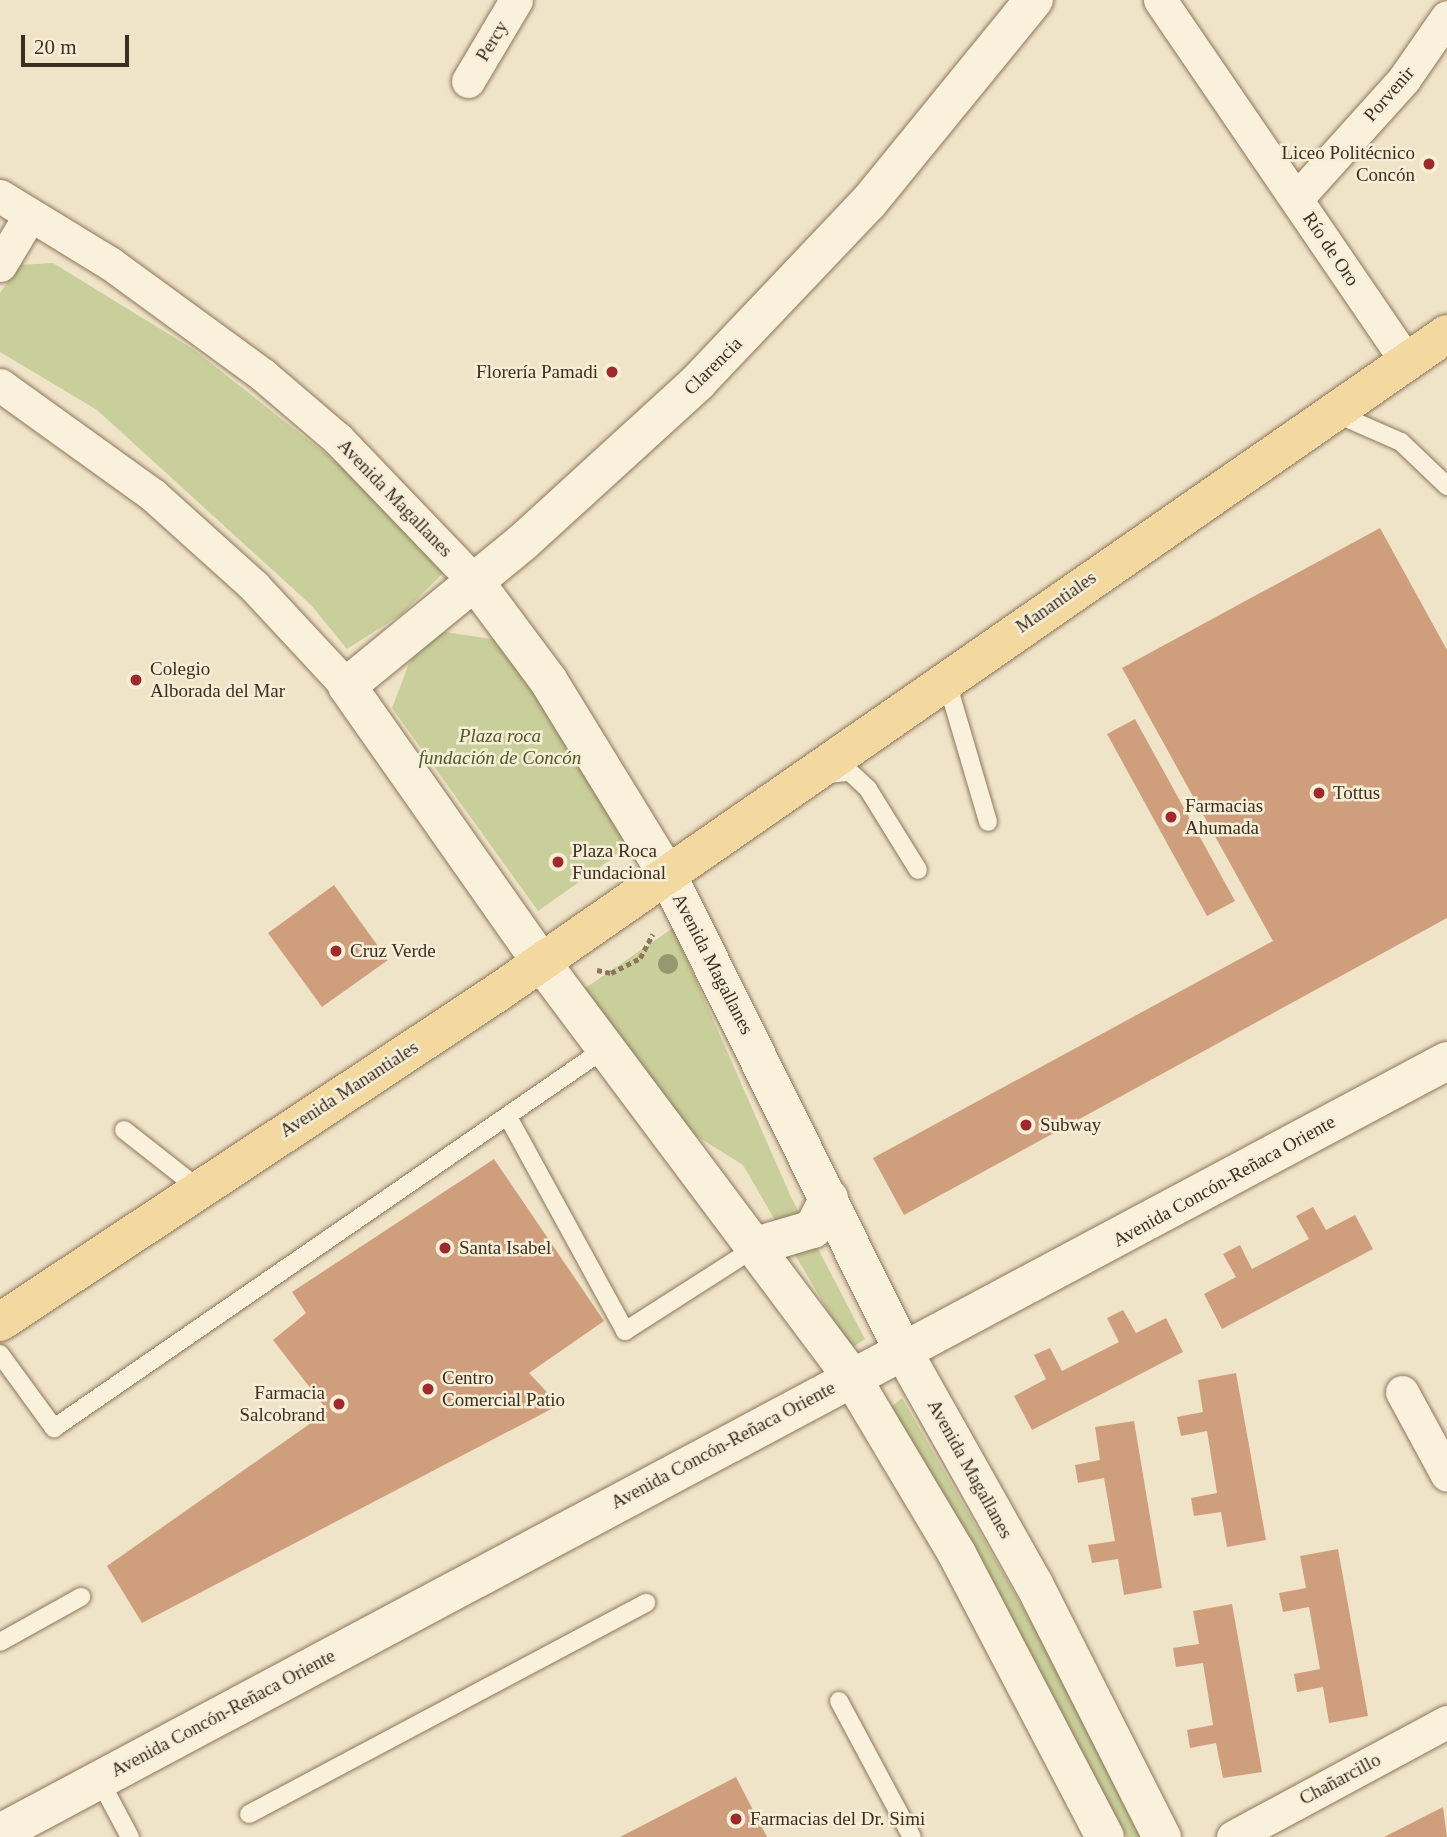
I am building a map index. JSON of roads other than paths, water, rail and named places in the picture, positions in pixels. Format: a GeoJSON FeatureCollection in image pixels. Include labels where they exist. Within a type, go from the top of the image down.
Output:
{"type":"FeatureCollection","features":[{"type":"Feature","properties":{"kind":"main road","name":"Manantiales"},"geometry":{"type":"LineString","coordinates":[[667,874],[1328,411],[1447,334]]}},
{"type":"Feature","properties":{"kind":"main road","name":"Avenida Manantiales"},"geometry":{"type":"LineString","coordinates":[[10,1311],[198,1188],[550,974],[667,874]]}},
{"type":"Feature","properties":{"kind":"street","name":"Percy"},"geometry":{"type":"LineString","coordinates":[[468,81],[516,0]]}},
{"type":"Feature","properties":{"kind":"street","name":"Clarencia"},"geometry":{"type":"LineString","coordinates":[[347,686],[475,582],[614,462],[789,289],[1034,0]]}},
{"type":"Feature","properties":{"kind":"street","name":"Río de Oro"},"geometry":{"type":"LineString","coordinates":[[1160,0],[1406,361]]}},
{"type":"Feature","properties":{"kind":"street","name":"Porvenir"},"geometry":{"type":"LineString","coordinates":[[1297,198],[1404,79],[1447,17]]}},
{"type":"Feature","properties":{"kind":"street","name":"Avenida Magallanes"},"geometry":{"type":"LineString","coordinates":[[0,196],[188,317],[263,375],[338,439],[475,582],[548,680],[686,908],[903,1351],[1034,1584],[1162,1837]]}},
{"type":"Feature","properties":{"kind":"street"},"geometry":{"type":"LineString","coordinates":[[0,265],[30,215]]}},
{"type":"Feature","properties":{"kind":"street"},"geometry":{"type":"LineString","coordinates":[[0,385],[153,495],[254,586],[347,686],[603,1050],[759,1245],[851,1376],[957,1554],[1105,1837]]}},
{"type":"Feature","properties":{"kind":"street","name":"Avenida Concón-Reñaca Oriente"},"geometry":{"type":"LineString","coordinates":[[0,1833],[851,1376],[903,1351],[1447,1061]]}},
{"type":"Feature","properties":{"kind":"street"},"geometry":{"type":"LineString","coordinates":[[759,1245],[813,1229],[829,1198]]}},
{"type":"Feature","properties":{"kind":"street"},"geometry":{"type":"LineString","coordinates":[[1402,1392],[1447,1475]]}},
{"type":"Feature","properties":{"kind":"street","name":"Chañarcillo"},"geometry":{"type":"LineString","coordinates":[[1233,1837],[1447,1722]]}},
{"type":"Feature","properties":{"kind":"lane"},"geometry":{"type":"LineString","coordinates":[[1328,411],[1401,442],[1447,486]]}},
{"type":"Feature","properties":{"kind":"lane"},"geometry":{"type":"LineString","coordinates":[[946,679],[988,822]]}},
{"type":"Feature","properties":{"kind":"lane"},"geometry":{"type":"LineString","coordinates":[[809,775],[849,772],[868,789],[918,870]]}},
{"type":"Feature","properties":{"kind":"lane"},"geometry":{"type":"LineString","coordinates":[[0,1354],[54,1428],[603,1050]]}},
{"type":"Feature","properties":{"kind":"lane"},"geometry":{"type":"LineString","coordinates":[[508,1117],[625,1331],[759,1245]]}},
{"type":"Feature","properties":{"kind":"lane"},"geometry":{"type":"LineString","coordinates":[[124,1130],[198,1188]]}},
{"type":"Feature","properties":{"kind":"lane"},"geometry":{"type":"LineString","coordinates":[[0,1642],[81,1597]]}},
{"type":"Feature","properties":{"kind":"lane"},"geometry":{"type":"LineString","coordinates":[[250,1814],[646,1603]]}},
{"type":"Feature","properties":{"kind":"lane"},"geometry":{"type":"LineString","coordinates":[[839,1701],[912,1837]]}},
{"type":"Feature","properties":{"kind":"lane"},"geometry":{"type":"LineString","coordinates":[[99,1779],[130,1837]]}},
{"type":"Feature","properties":{"kind":"place","name":"Liceo Politécnico Concón"},"geometry":{"type":"Point","coordinates":[1429,164]}},
{"type":"Feature","properties":{"kind":"place","name":"Florería Pamadi"},"geometry":{"type":"Point","coordinates":[612,372]}},
{"type":"Feature","properties":{"kind":"place","name":"Colegio Alborada del Mar"},"geometry":{"type":"Point","coordinates":[136,680]}},
{"type":"Feature","properties":{"kind":"place","name":"Tottus"},"geometry":{"type":"Point","coordinates":[1319,793]}},
{"type":"Feature","properties":{"kind":"place","name":"Farmacias Ahumada"},"geometry":{"type":"Point","coordinates":[1171,817]}},
{"type":"Feature","properties":{"kind":"place","name":"Plaza Roca Fundacional"},"geometry":{"type":"Point","coordinates":[558,862]}},
{"type":"Feature","properties":{"kind":"place","name":"Cruz Verde"},"geometry":{"type":"Point","coordinates":[336,951]}},
{"type":"Feature","properties":{"kind":"place","name":"Subway"},"geometry":{"type":"Point","coordinates":[1026,1125]}},
{"type":"Feature","properties":{"kind":"place","name":"Santa Isabel"},"geometry":{"type":"Point","coordinates":[445,1248]}},
{"type":"Feature","properties":{"kind":"place","name":"Centro Comercial Patio"},"geometry":{"type":"Point","coordinates":[428,1389]}},
{"type":"Feature","properties":{"kind":"place","name":"Farmacia Salcobrand"},"geometry":{"type":"Point","coordinates":[339,1404]}},
{"type":"Feature","properties":{"kind":"place","name":"Farmacias del Dr. Simi"},"geometry":{"type":"Point","coordinates":[736,1819]}},
{"type":"Feature","properties":{"kind":"park label","name":"Plaza roca fundación de Concón"},"geometry":{"type":"Point","coordinates":[500,747]}}]}
